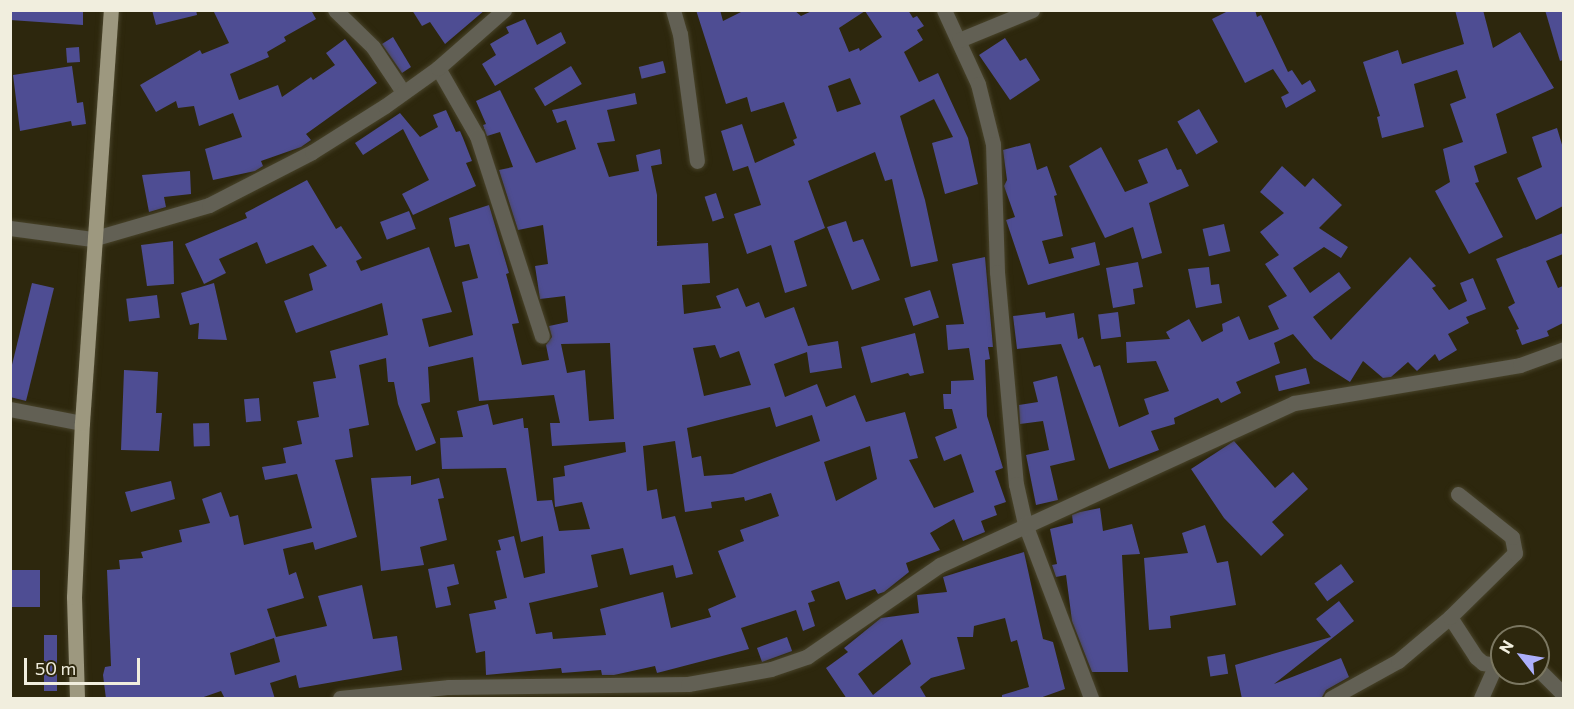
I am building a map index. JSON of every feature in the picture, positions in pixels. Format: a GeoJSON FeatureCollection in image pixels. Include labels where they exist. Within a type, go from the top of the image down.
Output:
{"type":"FeatureCollection","features":[{"type":"Feature","properties":{"kind":"main road"},"geometry":{"type":"LineString","coordinates":[[77,699],[74,597],[82,423],[92,239],[111,10]]}},
{"type":"Feature","properties":{"kind":"street"},"geometry":{"type":"LineString","coordinates":[[335,10],[373,47],[403,92]]}},
{"type":"Feature","properties":{"kind":"street"},"geometry":{"type":"LineString","coordinates":[[10,228],[92,239],[209,204],[252,186],[312,152],[438,69],[504,10]]}},
{"type":"Feature","properties":{"kind":"street"},"geometry":{"type":"LineString","coordinates":[[673,10],[680,34],[697,161]]}},
{"type":"Feature","properties":{"kind":"street"},"geometry":{"type":"LineString","coordinates":[[944,10],[978,84],[993,144],[997,272],[1016,484],[1025,524],[1091,699]]}},
{"type":"Feature","properties":{"kind":"street"},"geometry":{"type":"LineString","coordinates":[[959,40],[1032,10]]}},
{"type":"Feature","properties":{"kind":"street"},"geometry":{"type":"LineString","coordinates":[[438,69],[477,136],[542,336]]}},
{"type":"Feature","properties":{"kind":"street"},"geometry":{"type":"LineString","coordinates":[[340,699],[449,687],[688,684],[771,669],[808,656],[940,565],[1025,524],[1294,403],[1521,365],[1563,349]]}},
{"type":"Feature","properties":{"kind":"street"},"geometry":{"type":"LineString","coordinates":[[10,409],[82,423]]}},
{"type":"Feature","properties":{"kind":"street"},"geometry":{"type":"LineString","coordinates":[[1331,699],[1398,661],[1450,617],[1508,561],[1516,544],[1458,494]]}},
{"type":"Feature","properties":{"kind":"street"},"geometry":{"type":"LineString","coordinates":[[1450,617],[1476,657],[1490,663]]}},
{"type":"Feature","properties":{"kind":"street"},"geometry":{"type":"LineString","coordinates":[[1550,681],[1563,695]]}},
{"type":"Feature","properties":{"kind":"street"},"geometry":{"type":"LineString","coordinates":[[1481,699],[1490,682]]}},
{"type":"Feature","properties":{"kind":"building"},"geometry":{"type":"Polygon","coordinates":[[[11,10],[83,10],[83,25],[10,20],[11,10]]]}},
{"type":"Feature","properties":{"kind":"building"},"geometry":{"type":"Polygon","coordinates":[[[152,10],[196,10],[197,15],[156,25],[152,10]]]}},
{"type":"Feature","properties":{"kind":"building"},"geometry":{"type":"Polygon","coordinates":[[[213,10],[311,10],[316,19],[284,37],[286,41],[267,52],[269,57],[230,74],[239,100],[278,85],[282,97],[311,77],[313,80],[335,65],[326,53],[345,39],[377,83],[306,134],[311,140],[301,147],[261,161],[263,166],[255,171],[213,180],[205,149],[242,137],[233,113],[199,126],[194,106],[178,108],[176,101],[156,112],[140,85],[200,50],[202,54],[229,43],[213,10]]]}},
{"type":"Feature","properties":{"kind":"building"},"geometry":{"type":"Polygon","coordinates":[[[412,10],[485,10],[445,44],[430,22],[422,26],[412,10]]]}},
{"type":"Feature","properties":{"kind":"building"},"geometry":{"type":"Polygon","coordinates":[[[696,10],[720,10],[723,21],[745,10],[794,10],[801,16],[814,10],[908,10],[913,18],[917,16],[924,26],[917,30],[923,40],[904,52],[919,82],[938,73],[968,138],[978,184],[945,194],[932,143],[953,137],[934,99],[900,116],[925,200],[938,261],[911,267],[892,179],[885,181],[875,152],[808,181],[825,228],[794,241],[807,286],[785,293],[771,245],[747,254],[734,214],[761,205],[748,166],[733,171],[721,131],[742,124],[755,163],[795,145],[793,140],[797,138],[784,102],[751,112],[747,97],[726,104],[696,10]],[[865,11],[839,28],[849,52],[859,48],[860,51],[882,37],[865,11]],[[850,78],[828,86],[837,112],[861,104],[850,78]]]}},
{"type":"Feature","properties":{"kind":"building"},"geometry":{"type":"Polygon","coordinates":[[[1230,10],[1255,10],[1257,17],[1261,15],[1288,72],[1292,70],[1302,85],[1310,80],[1316,91],[1286,108],[1281,97],[1289,93],[1273,69],[1245,83],[1212,19],[1230,10]]]}},
{"type":"Feature","properties":{"kind":"building"},"geometry":{"type":"Polygon","coordinates":[[[1455,10],[1483,10],[1493,48],[1520,32],[1554,88],[1496,114],[1507,153],[1474,166],[1479,182],[1475,183],[1503,237],[1469,254],[1435,191],[1450,182],[1443,149],[1463,142],[1450,104],[1466,98],[1457,70],[1414,84],[1424,127],[1382,138],[1377,117],[1380,116],[1363,62],[1398,50],[1402,64],[1464,44],[1455,10]]]}},
{"type":"Feature","properties":{"kind":"building"},"geometry":{"type":"Polygon","coordinates":[[[1545,10],[1563,10],[1563,60],[1560,61],[1545,10]]]}},
{"type":"Feature","properties":{"kind":"building"},"geometry":{"type":"Polygon","coordinates":[[[525,19],[537,45],[561,32],[566,43],[495,86],[482,64],[496,55],[490,44],[509,33],[506,27],[525,19]]]}},
{"type":"Feature","properties":{"kind":"building"},"geometry":{"type":"Polygon","coordinates":[[[393,37],[411,67],[402,73],[382,44],[393,37]]]}},
{"type":"Feature","properties":{"kind":"building"},"geometry":{"type":"Polygon","coordinates":[[[1005,38],[1020,61],[1026,58],[1040,80],[1010,100],[979,55],[1005,38]]]}},
{"type":"Feature","properties":{"kind":"building"},"geometry":{"type":"Polygon","coordinates":[[[79,47],[80,62],[67,63],[66,48],[79,47]]]}},
{"type":"Feature","properties":{"kind":"building"},"geometry":{"type":"Polygon","coordinates":[[[663,61],[666,73],[642,79],[639,67],[663,61]]]}},
{"type":"Feature","properties":{"kind":"building"},"geometry":{"type":"Polygon","coordinates":[[[72,66],[77,103],[83,102],[86,124],[72,126],[71,121],[20,131],[13,75],[72,66]]]}},
{"type":"Feature","properties":{"kind":"building"},"geometry":{"type":"Polygon","coordinates":[[[571,66],[582,84],[545,106],[534,88],[571,66]]]}},
{"type":"Feature","properties":{"kind":"building"},"geometry":{"type":"Polygon","coordinates":[[[500,90],[536,163],[576,149],[566,120],[557,123],[552,110],[635,93],[637,104],[607,110],[615,141],[597,143],[609,177],[639,171],[636,155],[660,149],[662,164],[651,166],[657,195],[657,246],[708,243],[710,283],[682,285],[684,314],[721,308],[716,296],[738,288],[746,307],[759,302],[765,318],[794,307],[808,346],[838,341],[842,368],[810,373],[807,352],[774,364],[785,397],[817,384],[826,407],[855,395],[866,422],[905,412],[918,458],[909,460],[934,508],[974,492],[961,454],[944,461],[935,437],[957,428],[952,409],[944,409],[943,394],[951,394],[951,381],[974,380],[969,348],[948,350],[946,325],[964,324],[952,264],[985,257],[993,347],[988,347],[990,359],[985,360],[987,416],[1003,468],[995,471],[1006,502],[994,506],[997,515],[981,521],[985,532],[963,541],[954,519],[930,533],[940,550],[906,563],[909,572],[884,592],[878,594],[875,589],[846,600],[839,581],[811,591],[815,601],[808,603],[815,626],[803,631],[796,610],[741,628],[749,649],[657,673],[655,666],[614,675],[602,675],[601,670],[562,673],[561,668],[486,675],[485,651],[476,653],[469,614],[496,609],[494,601],[507,598],[496,551],[501,550],[498,540],[514,536],[524,578],[545,573],[543,536],[521,542],[506,468],[442,469],[440,438],[463,437],[457,411],[488,404],[493,425],[523,418],[524,428],[528,428],[537,501],[552,500],[559,531],[590,529],[582,502],[555,507],[553,478],[565,476],[564,466],[626,452],[625,442],[552,446],[550,423],[560,423],[554,395],[479,401],[473,357],[428,367],[430,402],[421,404],[436,443],[416,451],[398,404],[394,382],[388,382],[386,358],[359,365],[369,425],[349,429],[353,457],[335,460],[357,537],[315,550],[313,542],[283,549],[289,575],[296,572],[304,598],[267,609],[276,637],[327,626],[318,596],[362,585],[373,639],[397,636],[402,670],[299,688],[296,675],[270,683],[275,699],[225,699],[221,691],[198,699],[106,699],[103,675],[105,667],[111,666],[107,570],[120,569],[119,560],[143,558],[141,552],[182,542],[179,530],[210,523],[202,499],[221,492],[230,517],[238,515],[244,545],[312,528],[297,474],[265,480],[262,467],[286,463],[283,448],[302,444],[297,421],[319,417],[313,382],[336,378],[330,351],[388,335],[382,303],[296,333],[284,301],[313,290],[309,274],[327,266],[313,245],[266,264],[257,242],[219,259],[226,273],[204,284],[185,244],[247,218],[245,213],[307,180],[336,229],[341,226],[362,258],[356,261],[361,271],[429,247],[452,312],[422,319],[429,347],[473,335],[462,282],[478,278],[469,244],[455,247],[449,218],[489,205],[509,273],[506,274],[519,323],[512,324],[522,365],[549,360],[546,345],[552,337],[549,326],[568,322],[565,296],[540,299],[535,266],[548,264],[543,225],[518,230],[499,170],[513,167],[500,132],[487,136],[483,125],[486,124],[476,101],[500,90]],[[610,343],[561,344],[567,373],[585,370],[589,421],[614,419],[610,343]],[[715,345],[693,348],[704,396],[751,385],[739,351],[720,358],[715,345]],[[770,407],[687,428],[692,458],[701,456],[704,476],[732,474],[820,441],[812,415],[776,427],[770,407]],[[675,441],[643,446],[647,491],[657,489],[662,519],[675,516],[693,574],[676,578],[673,565],[630,575],[623,548],[591,555],[598,587],[529,603],[536,634],[552,632],[553,639],[606,635],[600,609],[663,592],[671,628],[711,617],[708,609],[736,597],[718,551],[744,541],[740,530],[779,516],[771,493],[745,501],[744,497],[711,502],[712,508],[685,512],[675,441]],[[870,446],[824,462],[836,501],[877,479],[870,446]],[[274,638],[230,653],[235,675],[280,662],[274,638]]]}},
{"type":"Feature","properties":{"kind":"building"},"geometry":{"type":"Polygon","coordinates":[[[1199,109],[1218,142],[1196,154],[1177,122],[1199,109]]]}},
{"type":"Feature","properties":{"kind":"building"},"geometry":{"type":"Polygon","coordinates":[[[446,110],[456,132],[460,131],[463,138],[472,161],[466,163],[476,186],[413,215],[402,194],[429,180],[403,129],[363,155],[355,143],[400,113],[420,137],[438,127],[433,115],[446,110]]]}},
{"type":"Feature","properties":{"kind":"building"},"geometry":{"type":"Polygon","coordinates":[[[1557,128],[1563,148],[1563,206],[1536,220],[1517,178],[1542,167],[1532,137],[1557,128]]]}},
{"type":"Feature","properties":{"kind":"building"},"geometry":{"type":"Polygon","coordinates":[[[1030,143],[1037,170],[1047,166],[1057,195],[1054,196],[1063,236],[1042,241],[1049,264],[1074,258],[1071,248],[1095,242],[1100,265],[1028,285],[1006,220],[1015,217],[1004,186],[1007,180],[1003,150],[1030,143]]]}},
{"type":"Feature","properties":{"kind":"building"},"geometry":{"type":"Polygon","coordinates":[[[1101,147],[1125,192],[1148,183],[1138,160],[1167,148],[1177,170],[1181,169],[1189,186],[1149,203],[1162,253],[1142,259],[1133,227],[1105,238],[1069,166],[1101,147]]]}},
{"type":"Feature","properties":{"kind":"building"},"geometry":{"type":"Polygon","coordinates":[[[1282,166],[1305,187],[1313,178],[1342,205],[1319,228],[1348,247],[1341,258],[1324,247],[1293,268],[1310,293],[1339,272],[1351,288],[1313,317],[1331,340],[1410,257],[1436,286],[1432,288],[1449,310],[1467,301],[1460,283],[1473,278],[1486,309],[1466,317],[1469,323],[1448,334],[1457,350],[1439,361],[1435,354],[1417,371],[1408,362],[1391,377],[1383,378],[1363,361],[1350,382],[1314,359],[1293,334],[1274,343],[1280,363],[1236,382],[1241,393],[1221,403],[1218,398],[1174,418],[1175,424],[1151,431],[1159,450],[1109,469],[1061,344],[1017,349],[1013,316],[1045,312],[1046,318],[1074,313],[1078,339],[1083,337],[1094,367],[1100,365],[1119,427],[1149,414],[1144,399],[1169,391],[1156,361],[1127,363],[1126,342],[1170,339],[1166,332],[1189,319],[1202,342],[1223,331],[1222,324],[1239,316],[1249,340],[1279,329],[1268,306],[1287,296],[1265,264],[1279,255],[1260,232],[1284,213],[1260,192],[1282,166]]]}},
{"type":"Feature","properties":{"kind":"building"},"geometry":{"type":"Polygon","coordinates":[[[190,171],[191,194],[164,197],[166,207],[149,212],[142,175],[190,171]]]}},
{"type":"Feature","properties":{"kind":"building"},"geometry":{"type":"Polygon","coordinates":[[[716,193],[724,218],[713,221],[705,197],[716,193]]]}},
{"type":"Feature","properties":{"kind":"building"},"geometry":{"type":"Polygon","coordinates":[[[409,211],[416,229],[387,240],[380,222],[409,211]]]}},
{"type":"Feature","properties":{"kind":"building"},"geometry":{"type":"Polygon","coordinates":[[[846,221],[853,242],[863,239],[880,280],[852,290],[827,227],[846,221]]]}},
{"type":"Feature","properties":{"kind":"building"},"geometry":{"type":"Polygon","coordinates":[[[1224,224],[1230,251],[1209,256],[1203,229],[1224,224]]]}},
{"type":"Feature","properties":{"kind":"building"},"geometry":{"type":"Polygon","coordinates":[[[1563,233],[1563,254],[1546,261],[1558,288],[1563,286],[1563,323],[1547,331],[1549,336],[1522,345],[1516,330],[1519,329],[1508,307],[1515,303],[1496,259],[1563,233]]]}},
{"type":"Feature","properties":{"kind":"building"},"geometry":{"type":"Polygon","coordinates":[[[173,241],[174,284],[147,286],[141,245],[173,241]]]}},
{"type":"Feature","properties":{"kind":"building"},"geometry":{"type":"Polygon","coordinates":[[[1138,262],[1143,287],[1133,289],[1135,304],[1113,308],[1106,268],[1138,262]]]}},
{"type":"Feature","properties":{"kind":"building"},"geometry":{"type":"Polygon","coordinates":[[[1209,267],[1211,285],[1219,284],[1222,303],[1196,308],[1188,269],[1209,267]]]}},
{"type":"Feature","properties":{"kind":"building"},"geometry":{"type":"Polygon","coordinates":[[[32,283],[54,288],[26,401],[10,397],[10,373],[32,283]]]}},
{"type":"Feature","properties":{"kind":"building"},"geometry":{"type":"Polygon","coordinates":[[[214,283],[227,340],[198,339],[199,323],[190,325],[181,293],[214,283]]]}},
{"type":"Feature","properties":{"kind":"building"},"geometry":{"type":"Polygon","coordinates":[[[930,290],[939,318],[913,326],[904,298],[930,290]]]}},
{"type":"Feature","properties":{"kind":"building"},"geometry":{"type":"Polygon","coordinates":[[[157,295],[160,318],[129,322],[126,299],[157,295]]]}},
{"type":"Feature","properties":{"kind":"building"},"geometry":{"type":"Polygon","coordinates":[[[1118,312],[1121,337],[1101,339],[1098,314],[1118,312]]]}},
{"type":"Feature","properties":{"kind":"building"},"geometry":{"type":"Polygon","coordinates":[[[915,333],[924,373],[910,376],[908,373],[871,383],[861,347],[915,333]]]}},
{"type":"Feature","properties":{"kind":"building"},"geometry":{"type":"Polygon","coordinates":[[[1306,368],[1310,384],[1279,391],[1275,376],[1306,368]]]}},
{"type":"Feature","properties":{"kind":"building"},"geometry":{"type":"Polygon","coordinates":[[[124,370],[158,372],[156,413],[162,413],[159,451],[121,450],[124,370]]]}},
{"type":"Feature","properties":{"kind":"building"},"geometry":{"type":"Polygon","coordinates":[[[1057,376],[1075,460],[1050,466],[1058,500],[1036,505],[1026,455],[1049,450],[1043,421],[1020,424],[1019,405],[1038,402],[1033,382],[1057,376]]]}},
{"type":"Feature","properties":{"kind":"building"},"geometry":{"type":"Polygon","coordinates":[[[259,398],[261,421],[246,422],[244,399],[259,398]]]}},
{"type":"Feature","properties":{"kind":"building"},"geometry":{"type":"Polygon","coordinates":[[[209,423],[210,446],[194,447],[193,424],[209,423]]]}},
{"type":"Feature","properties":{"kind":"building"},"geometry":{"type":"Polygon","coordinates":[[[1234,441],[1275,488],[1293,472],[1308,489],[1272,522],[1284,535],[1261,556],[1224,518],[1191,469],[1234,441]]]}},
{"type":"Feature","properties":{"kind":"building"},"geometry":{"type":"Polygon","coordinates":[[[411,476],[411,485],[439,478],[444,498],[438,499],[447,540],[420,547],[424,565],[381,571],[371,478],[411,476]]]}},
{"type":"Feature","properties":{"kind":"building"},"geometry":{"type":"Polygon","coordinates":[[[171,481],[175,499],[131,512],[125,492],[171,481]]]}},
{"type":"Feature","properties":{"kind":"building"},"geometry":{"type":"Polygon","coordinates":[[[1100,508],[1103,531],[1132,524],[1140,554],[1122,555],[1128,672],[1092,672],[1072,621],[1066,575],[1056,577],[1052,565],[1057,564],[1050,529],[1073,523],[1072,515],[1100,508]]]}},
{"type":"Feature","properties":{"kind":"building"},"geometry":{"type":"Polygon","coordinates":[[[1205,525],[1217,563],[1228,561],[1236,605],[1170,616],[1171,628],[1149,630],[1144,558],[1188,553],[1182,533],[1205,525]]]}},
{"type":"Feature","properties":{"kind":"building"},"geometry":{"type":"Polygon","coordinates":[[[1024,552],[1043,639],[1053,642],[1065,689],[1037,699],[1002,699],[1002,695],[1029,687],[1017,640],[1011,642],[1005,618],[974,626],[973,637],[957,637],[965,669],[931,678],[920,687],[927,699],[847,699],[826,668],[848,652],[844,648],[881,618],[919,613],[917,595],[947,592],[943,577],[1024,552]],[[902,639],[858,674],[873,695],[911,664],[902,639]]]}},
{"type":"Feature","properties":{"kind":"building"},"geometry":{"type":"Polygon","coordinates":[[[454,564],[459,584],[447,587],[451,605],[436,608],[428,569],[454,564]]]}},
{"type":"Feature","properties":{"kind":"building"},"geometry":{"type":"Polygon","coordinates":[[[1341,564],[1354,582],[1327,601],[1314,583],[1341,564]]]}},
{"type":"Feature","properties":{"kind":"building"},"geometry":{"type":"Polygon","coordinates":[[[10,570],[40,570],[40,607],[10,607],[10,570]]]}},
{"type":"Feature","properties":{"kind":"building"},"geometry":{"type":"Polygon","coordinates":[[[1339,601],[1354,621],[1274,684],[1341,658],[1349,677],[1326,690],[1321,699],[1242,699],[1235,665],[1331,637],[1316,619],[1339,601]]]}},
{"type":"Feature","properties":{"kind":"building"},"geometry":{"type":"Polygon","coordinates":[[[44,635],[57,635],[57,691],[44,691],[44,635]]]}},
{"type":"Feature","properties":{"kind":"building"},"geometry":{"type":"Polygon","coordinates":[[[787,637],[792,651],[762,662],[757,648],[787,637]]]}},
{"type":"Feature","properties":{"kind":"building"},"geometry":{"type":"Polygon","coordinates":[[[1225,654],[1228,674],[1210,677],[1207,657],[1225,654]]]}}]}
